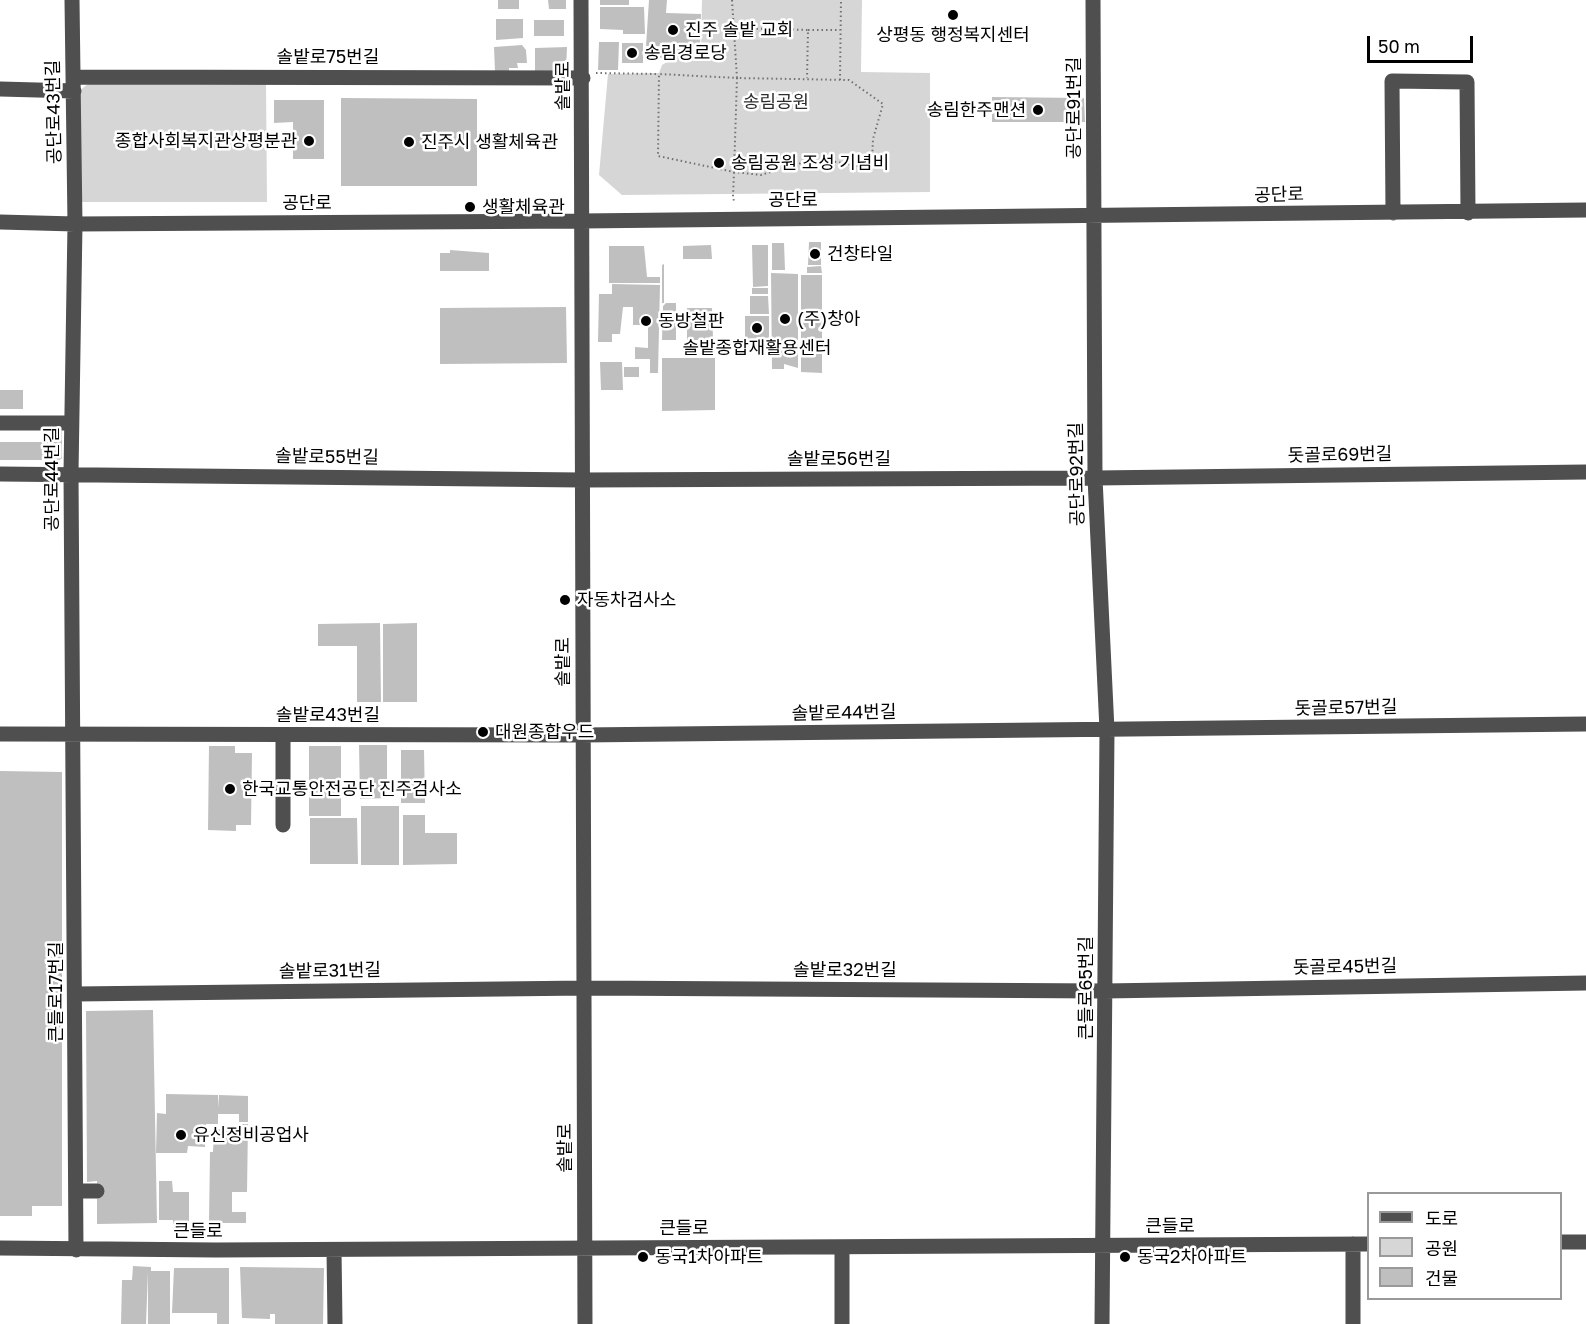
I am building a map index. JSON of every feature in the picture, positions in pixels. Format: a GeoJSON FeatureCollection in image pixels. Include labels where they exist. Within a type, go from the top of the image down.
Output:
{"type":"FeatureCollection","features":[{"type":"Feature","properties":{"kind":"street","name":"공단로43번길"},"geometry":{"type":"LineString","coordinates":[[72,0],[75,224]]}},
{"type":"Feature","properties":{"kind":"street","name":"솔밭로"},"geometry":{"type":"LineString","coordinates":[[581,0],[583,76],[582,735],[586,988],[585,1324]]}},
{"type":"Feature","properties":{"kind":"street","name":"공단로91번길"},"geometry":{"type":"LineString","coordinates":[[1093,0],[1094,217]]}},
{"type":"Feature","properties":{"kind":"street","name":"솔밭로75번길"},"geometry":{"type":"LineString","coordinates":[[0,89],[74,84],[583,76]]}},
{"type":"Feature","properties":{"kind":"street"},"geometry":{"type":"LineString","coordinates":[[1393,213],[1392,81],[1467,82],[1468,213]]}},
{"type":"Feature","properties":{"kind":"street","name":"공단로"},"geometry":{"type":"LineString","coordinates":[[0,222],[75,224],[581,221],[1586,210]]}},
{"type":"Feature","properties":{"kind":"street","name":"공단로92번길"},"geometry":{"type":"LineString","coordinates":[[1094,217],[1095,478],[1107,730]]}},
{"type":"Feature","properties":{"kind":"street","name":"공단로44번길"},"geometry":{"type":"LineString","coordinates":[[73,734],[71,423],[75,224]]}},
{"type":"Feature","properties":{"kind":"street"},"geometry":{"type":"LineString","coordinates":[[0,423],[71,423]]}},
{"type":"Feature","properties":{"kind":"street","name":"돗골로69번길"},"geometry":{"type":"LineString","coordinates":[[1095,478],[1586,472]]}},
{"type":"Feature","properties":{"kind":"street","name":"솔밭로55번길"},"geometry":{"type":"LineString","coordinates":[[0,474],[582,480]]}},
{"type":"Feature","properties":{"kind":"street","name":"솔밭로56번길"},"geometry":{"type":"LineString","coordinates":[[582,480],[1095,478]]}},
{"type":"Feature","properties":{"kind":"street","name":"돗골로57번길"},"geometry":{"type":"LineString","coordinates":[[1107,730],[1586,724]]}},
{"type":"Feature","properties":{"kind":"street","name":"솔밭로44번길"},"geometry":{"type":"LineString","coordinates":[[582,735],[1107,730]]}},
{"type":"Feature","properties":{"kind":"street","name":"큰들로65번길"},"geometry":{"type":"LineString","coordinates":[[1102,1324],[1107,730]]}},
{"type":"Feature","properties":{"kind":"street","name":"솔밭로43번길"},"geometry":{"type":"LineString","coordinates":[[0,734],[582,735]]}},
{"type":"Feature","properties":{"kind":"street","name":"큰들로17번길"},"geometry":{"type":"LineString","coordinates":[[73,734],[76,994],[72,1186],[76,1250]]}},
{"type":"Feature","properties":{"kind":"street"},"geometry":{"type":"LineString","coordinates":[[283,735],[283,825]]}},
{"type":"Feature","properties":{"kind":"street","name":"돗골로45번길"},"geometry":{"type":"LineString","coordinates":[[1105,991],[1586,983]]}},
{"type":"Feature","properties":{"kind":"street","name":"솔밭로32번길"},"geometry":{"type":"LineString","coordinates":[[586,988],[1105,991]]}},
{"type":"Feature","properties":{"kind":"street","name":"솔밭로31번길"},"geometry":{"type":"LineString","coordinates":[[76,994],[586,988]]}},
{"type":"Feature","properties":{"kind":"street"},"geometry":{"type":"LineString","coordinates":[[72,1186],[97,1191]]}},
{"type":"Feature","properties":{"kind":"street"},"geometry":{"type":"LineString","coordinates":[[1562,1242],[1586,1242]]}},
{"type":"Feature","properties":{"kind":"street"},"geometry":{"type":"LineString","coordinates":[[1353,1324],[1361,1244]]}},
{"type":"Feature","properties":{"kind":"street","name":"큰들로"},"geometry":{"type":"LineString","coordinates":[[0,1248],[334,1250],[1361,1244]]}},
{"type":"Feature","properties":{"kind":"street"},"geometry":{"type":"LineString","coordinates":[[842,1247],[842,1324]]}},
{"type":"Feature","properties":{"kind":"street"},"geometry":{"type":"LineString","coordinates":[[334,1250],[335,1324]]}},
{"type":"Feature","properties":{"kind":"path"},"geometry":{"type":"LineString","coordinates":[[732,0],[737,78],[734,201]]}},
{"type":"Feature","properties":{"kind":"path"},"geometry":{"type":"LineString","coordinates":[[840,80],[841,0]]}},
{"type":"Feature","properties":{"kind":"path"},"geometry":{"type":"LineString","coordinates":[[734,28],[840,30]]}},
{"type":"Feature","properties":{"kind":"path"},"geometry":{"type":"LineString","coordinates":[[807,78],[808,30]]}},
{"type":"Feature","properties":{"kind":"path"},"geometry":{"type":"LineString","coordinates":[[583,76],[659,74],[849,80],[883,104],[873,139],[872,161],[864,167],[825,160],[796,164],[761,175],[734,172],[658,156],[659,74]]}},
{"type":"Feature","properties":{"kind":"green space","name":"송림공원"},"geometry":{"type":"Polygon","coordinates":[[[702,0],[862,0],[861,72],[930,73],[930,192],[622,195],[599,175],[608,74],[659,73],[662,65],[670,60],[670,49],[701,48],[702,0]]]}},
{"type":"Feature","properties":{"kind":"green space"},"geometry":{"type":"Polygon","coordinates":[[[88,84],[266,84],[267,202],[80,202],[79,91],[88,84]]]}},
{"type":"Feature","properties":{"kind":"building"},"geometry":{"type":"Polygon","coordinates":[[[498,0],[519,0],[519,9],[498,9],[498,0]]]}},
{"type":"Feature","properties":{"kind":"building"},"geometry":{"type":"Polygon","coordinates":[[[548,0],[566,0],[566,9],[549,9],[548,0]]]}},
{"type":"Feature","properties":{"kind":"building"},"geometry":{"type":"Polygon","coordinates":[[[600,0],[629,0],[629,5],[600,5],[600,0]]]}},
{"type":"Feature","properties":{"kind":"building","name":"진주 솔밭 교회"},"geometry":{"type":"Polygon","coordinates":[[[649,0],[667,0],[666,13],[701,14],[700,47],[646,46],[649,0]]]}},
{"type":"Feature","properties":{"kind":"building"},"geometry":{"type":"Polygon","coordinates":[[[600,7],[644,7],[645,34],[623,34],[623,30],[600,29],[600,7]]]}},
{"type":"Feature","properties":{"kind":"building"},"geometry":{"type":"Polygon","coordinates":[[[496,19],[523,19],[523,38],[496,40],[496,19]]]}},
{"type":"Feature","properties":{"kind":"building"},"geometry":{"type":"Polygon","coordinates":[[[534,20],[564,20],[564,36],[534,36],[534,20]]]}},
{"type":"Feature","properties":{"kind":"building"},"geometry":{"type":"Polygon","coordinates":[[[599,42],[619,42],[618,70],[598,70],[599,42]]]}},
{"type":"Feature","properties":{"kind":"building","name":"송림경로당"},"geometry":{"type":"Polygon","coordinates":[[[622,43],[643,43],[643,63],[622,63],[622,43]]]}},
{"type":"Feature","properties":{"kind":"building"},"geometry":{"type":"Polygon","coordinates":[[[522,45],[526,50],[527,63],[517,63],[518,68],[509,68],[509,71],[495,72],[494,47],[522,45]]]}},
{"type":"Feature","properties":{"kind":"building"},"geometry":{"type":"Polygon","coordinates":[[[567,47],[566,71],[535,71],[535,48],[567,47]]]}},
{"type":"Feature","properties":{"kind":"building"},"geometry":{"type":"Polygon","coordinates":[[[647,48],[669,48],[669,58],[647,58],[647,48]]]}},
{"type":"Feature","properties":{"kind":"building","name":"송림한주맨션"},"geometry":{"type":"Polygon","coordinates":[[[992,97],[1084,98],[1085,122],[992,122],[992,97]]]}},
{"type":"Feature","properties":{"kind":"building","name":"진주시 생활체육관"},"geometry":{"type":"Polygon","coordinates":[[[341,98],[477,99],[477,186],[341,186],[341,98]]]}},
{"type":"Feature","properties":{"kind":"building","name":"종합사회복지관상평분관"},"geometry":{"type":"Polygon","coordinates":[[[274,100],[324,100],[324,159],[293,159],[293,122],[274,123],[274,100]]]}},
{"type":"Feature","properties":{"kind":"building","name":"건창타일"},"geometry":{"type":"Polygon","coordinates":[[[809,242],[821,242],[821,265],[808,265],[809,242]]]}},
{"type":"Feature","properties":{"kind":"building"},"geometry":{"type":"Polygon","coordinates":[[[772,243],[784,243],[785,270],[772,270],[772,243]]]}},
{"type":"Feature","properties":{"kind":"building"},"geometry":{"type":"Polygon","coordinates":[[[711,245],[712,259],[683,259],[683,246],[711,245]]]}},
{"type":"Feature","properties":{"kind":"building"},"geometry":{"type":"Polygon","coordinates":[[[752,245],[768,245],[768,286],[753,287],[752,245]]]}},
{"type":"Feature","properties":{"kind":"building"},"geometry":{"type":"Polygon","coordinates":[[[609,246],[644,246],[647,277],[660,277],[660,283],[609,283],[609,246]]]}},
{"type":"Feature","properties":{"kind":"building"},"geometry":{"type":"Polygon","coordinates":[[[450,250],[489,253],[489,271],[440,271],[440,253],[450,253],[450,250]]]}},
{"type":"Feature","properties":{"kind":"building"},"geometry":{"type":"Polygon","coordinates":[[[664,264],[664,303],[662,303],[662,265],[664,264]]]}},
{"type":"Feature","properties":{"kind":"building"},"geometry":{"type":"Polygon","coordinates":[[[821,266],[822,273],[807,273],[807,267],[821,266]]]}},
{"type":"Feature","properties":{"kind":"building","name":"(주)창아"},"geometry":{"type":"Polygon","coordinates":[[[771,273],[798,274],[798,368],[784,364],[784,369],[772,369],[771,273]]]}},
{"type":"Feature","properties":{"kind":"building"},"geometry":{"type":"Polygon","coordinates":[[[801,275],[822,275],[822,373],[801,372],[801,275]]]}},
{"type":"Feature","properties":{"kind":"building","name":"동방철판"},"geometry":{"type":"Polygon","coordinates":[[[612,284],[660,285],[658,373],[650,373],[650,359],[635,359],[635,347],[648,348],[648,325],[633,325],[633,307],[623,307],[620,334],[612,334],[612,342],[598,342],[599,294],[612,294],[612,284]]]}},
{"type":"Feature","properties":{"kind":"building"},"geometry":{"type":"Polygon","coordinates":[[[752,288],[768,288],[768,294],[752,294],[752,288]]]}},
{"type":"Feature","properties":{"kind":"building"},"geometry":{"type":"Polygon","coordinates":[[[750,296],[768,296],[769,314],[750,314],[750,296]]]}},
{"type":"Feature","properties":{"kind":"building"},"geometry":{"type":"Polygon","coordinates":[[[666,303],[676,303],[676,340],[662,340],[663,306],[666,303]]]}},
{"type":"Feature","properties":{"kind":"building"},"geometry":{"type":"Polygon","coordinates":[[[566,307],[567,363],[440,364],[440,308],[566,307]]]}},
{"type":"Feature","properties":{"kind":"building"},"geometry":{"type":"Polygon","coordinates":[[[687,308],[712,308],[713,340],[687,340],[687,308]]]}},
{"type":"Feature","properties":{"kind":"building","name":"솔밭종합재활용센터"},"geometry":{"type":"Polygon","coordinates":[[[745,316],[769,316],[769,341],[745,341],[745,316]]]}},
{"type":"Feature","properties":{"kind":"building"},"geometry":{"type":"Polygon","coordinates":[[[702,342],[714,342],[714,356],[703,356],[702,342]]]}},
{"type":"Feature","properties":{"kind":"building"},"geometry":{"type":"Polygon","coordinates":[[[662,358],[715,358],[715,410],[662,411],[662,358]]]}},
{"type":"Feature","properties":{"kind":"building"},"geometry":{"type":"Polygon","coordinates":[[[600,362],[622,362],[623,390],[601,390],[600,362]]]}},
{"type":"Feature","properties":{"kind":"building"},"geometry":{"type":"Polygon","coordinates":[[[624,367],[639,367],[639,377],[624,377],[624,367]]]}},
{"type":"Feature","properties":{"kind":"building"},"geometry":{"type":"Polygon","coordinates":[[[0,390],[23,390],[23,409],[0,409],[0,390]]]}},
{"type":"Feature","properties":{"kind":"building"},"geometry":{"type":"Polygon","coordinates":[[[51,428],[62,428],[62,458],[58,461],[51,461],[51,428]]]}},
{"type":"Feature","properties":{"kind":"building"},"geometry":{"type":"Polygon","coordinates":[[[0,442],[48,442],[48,460],[0,460],[0,442]]]}},
{"type":"Feature","properties":{"kind":"building"},"geometry":{"type":"Polygon","coordinates":[[[380,623],[381,702],[357,702],[357,646],[318,646],[318,624],[380,623]]]}},
{"type":"Feature","properties":{"kind":"building"},"geometry":{"type":"Polygon","coordinates":[[[417,623],[417,702],[383,702],[383,624],[417,623]]]}},
{"type":"Feature","properties":{"kind":"building"},"geometry":{"type":"Polygon","coordinates":[[[359,745],[387,745],[387,798],[360,799],[359,745]]]}},
{"type":"Feature","properties":{"kind":"building","name":"한국교통안전공단 진주검사소"},"geometry":{"type":"Polygon","coordinates":[[[209,746],[235,746],[235,753],[252,753],[251,825],[236,825],[236,831],[208,830],[209,746]]]}},
{"type":"Feature","properties":{"kind":"building"},"geometry":{"type":"Polygon","coordinates":[[[309,746],[341,746],[341,816],[309,816],[309,746]]]}},
{"type":"Feature","properties":{"kind":"building"},"geometry":{"type":"Polygon","coordinates":[[[401,750],[424,750],[425,803],[401,803],[401,750]]]}},
{"type":"Feature","properties":{"kind":"building"},"geometry":{"type":"Polygon","coordinates":[[[0,771],[62,772],[62,1206],[32,1206],[32,1216],[0,1216],[0,771]]]}},
{"type":"Feature","properties":{"kind":"building"},"geometry":{"type":"Polygon","coordinates":[[[361,806],[399,806],[399,865],[361,865],[361,806]]]}},
{"type":"Feature","properties":{"kind":"building"},"geometry":{"type":"Polygon","coordinates":[[[403,815],[425,815],[425,833],[457,833],[457,864],[403,865],[403,815]]]}},
{"type":"Feature","properties":{"kind":"building"},"geometry":{"type":"Polygon","coordinates":[[[310,818],[357,818],[358,864],[310,864],[310,818]]]}},
{"type":"Feature","properties":{"kind":"building"},"geometry":{"type":"Polygon","coordinates":[[[153,1010],[157,1223],[97,1224],[97,1181],[87,1182],[86,1011],[153,1010]]]}},
{"type":"Feature","properties":{"kind":"building"},"geometry":{"type":"Polygon","coordinates":[[[166,1094],[218,1095],[218,1108],[219,1095],[248,1096],[248,1122],[239,1122],[239,1114],[218,1114],[218,1124],[206,1124],[205,1147],[188,1146],[187,1153],[156,1153],[157,1113],[166,1114],[166,1094]]]}},
{"type":"Feature","properties":{"kind":"building"},"geometry":{"type":"Polygon","coordinates":[[[238,1124],[248,1124],[247,1192],[232,1192],[232,1212],[246,1212],[246,1223],[209,1223],[210,1152],[213,1152],[214,1129],[238,1130],[238,1124]]]}},
{"type":"Feature","properties":{"kind":"building"},"geometry":{"type":"Polygon","coordinates":[[[159,1181],[172,1181],[173,1192],[189,1192],[189,1224],[173,1224],[173,1220],[159,1220],[159,1181]]]}},
{"type":"Feature","properties":{"kind":"building"},"geometry":{"type":"Polygon","coordinates":[[[133,1266],[151,1267],[151,1271],[170,1271],[170,1324],[148,1324],[148,1271],[146,1324],[121,1324],[122,1280],[132,1280],[133,1266]]]}},
{"type":"Feature","properties":{"kind":"building"},"geometry":{"type":"Polygon","coordinates":[[[240,1267],[324,1268],[323,1324],[275,1324],[275,1314],[270,1314],[270,1319],[242,1318],[240,1267]]]}},
{"type":"Feature","properties":{"kind":"building"},"geometry":{"type":"Polygon","coordinates":[[[174,1268],[229,1268],[229,1324],[217,1324],[217,1313],[172,1313],[174,1268]]]}},
{"type":"Feature","properties":{"kind":"place","name":"상평동 행정복지센터"},"geometry":{"type":"Point","coordinates":[953,15]}},
{"type":"Feature","properties":{"kind":"place","name":"진주 솔밭 교회"},"geometry":{"type":"Point","coordinates":[673,30]}},
{"type":"Feature","properties":{"kind":"place","name":"송림경로당"},"geometry":{"type":"Point","coordinates":[632,53]}},
{"type":"Feature","properties":{"kind":"place","name":"송림한주맨션"},"geometry":{"type":"Point","coordinates":[1038,110]}},
{"type":"Feature","properties":{"kind":"place","name":"종합사회복지관상평분관"},"geometry":{"type":"Point","coordinates":[309,141]}},
{"type":"Feature","properties":{"kind":"place","name":"진주시 생활체육관"},"geometry":{"type":"Point","coordinates":[409,142]}},
{"type":"Feature","properties":{"kind":"place","name":"송림공원 조성 기념비"},"geometry":{"type":"Point","coordinates":[719,163]}},
{"type":"Feature","properties":{"kind":"place","name":"생활체육관"},"geometry":{"type":"Point","coordinates":[470,207]}},
{"type":"Feature","properties":{"kind":"place","name":"건창타일"},"geometry":{"type":"Point","coordinates":[815,254]}},
{"type":"Feature","properties":{"kind":"place","name":"(주)창아"},"geometry":{"type":"Point","coordinates":[785,319]}},
{"type":"Feature","properties":{"kind":"place","name":"동방철판"},"geometry":{"type":"Point","coordinates":[646,321]}},
{"type":"Feature","properties":{"kind":"place","name":"솔밭종합재활용센터"},"geometry":{"type":"Point","coordinates":[757,328]}},
{"type":"Feature","properties":{"kind":"place","name":"자동차검사소"},"geometry":{"type":"Point","coordinates":[565,600]}},
{"type":"Feature","properties":{"kind":"place","name":"대원종합우드"},"geometry":{"type":"Point","coordinates":[483,732]}},
{"type":"Feature","properties":{"kind":"place","name":"한국교통안전공단 진주검사소"},"geometry":{"type":"Point","coordinates":[230,789]}},
{"type":"Feature","properties":{"kind":"place","name":"유신정비공업사"},"geometry":{"type":"Point","coordinates":[181,1135]}},
{"type":"Feature","properties":{"kind":"place","name":"동국1차아파트"},"geometry":{"type":"Point","coordinates":[643,1257]}},
{"type":"Feature","properties":{"kind":"place","name":"동국2차아파트"},"geometry":{"type":"Point","coordinates":[1125,1257]}}]}
